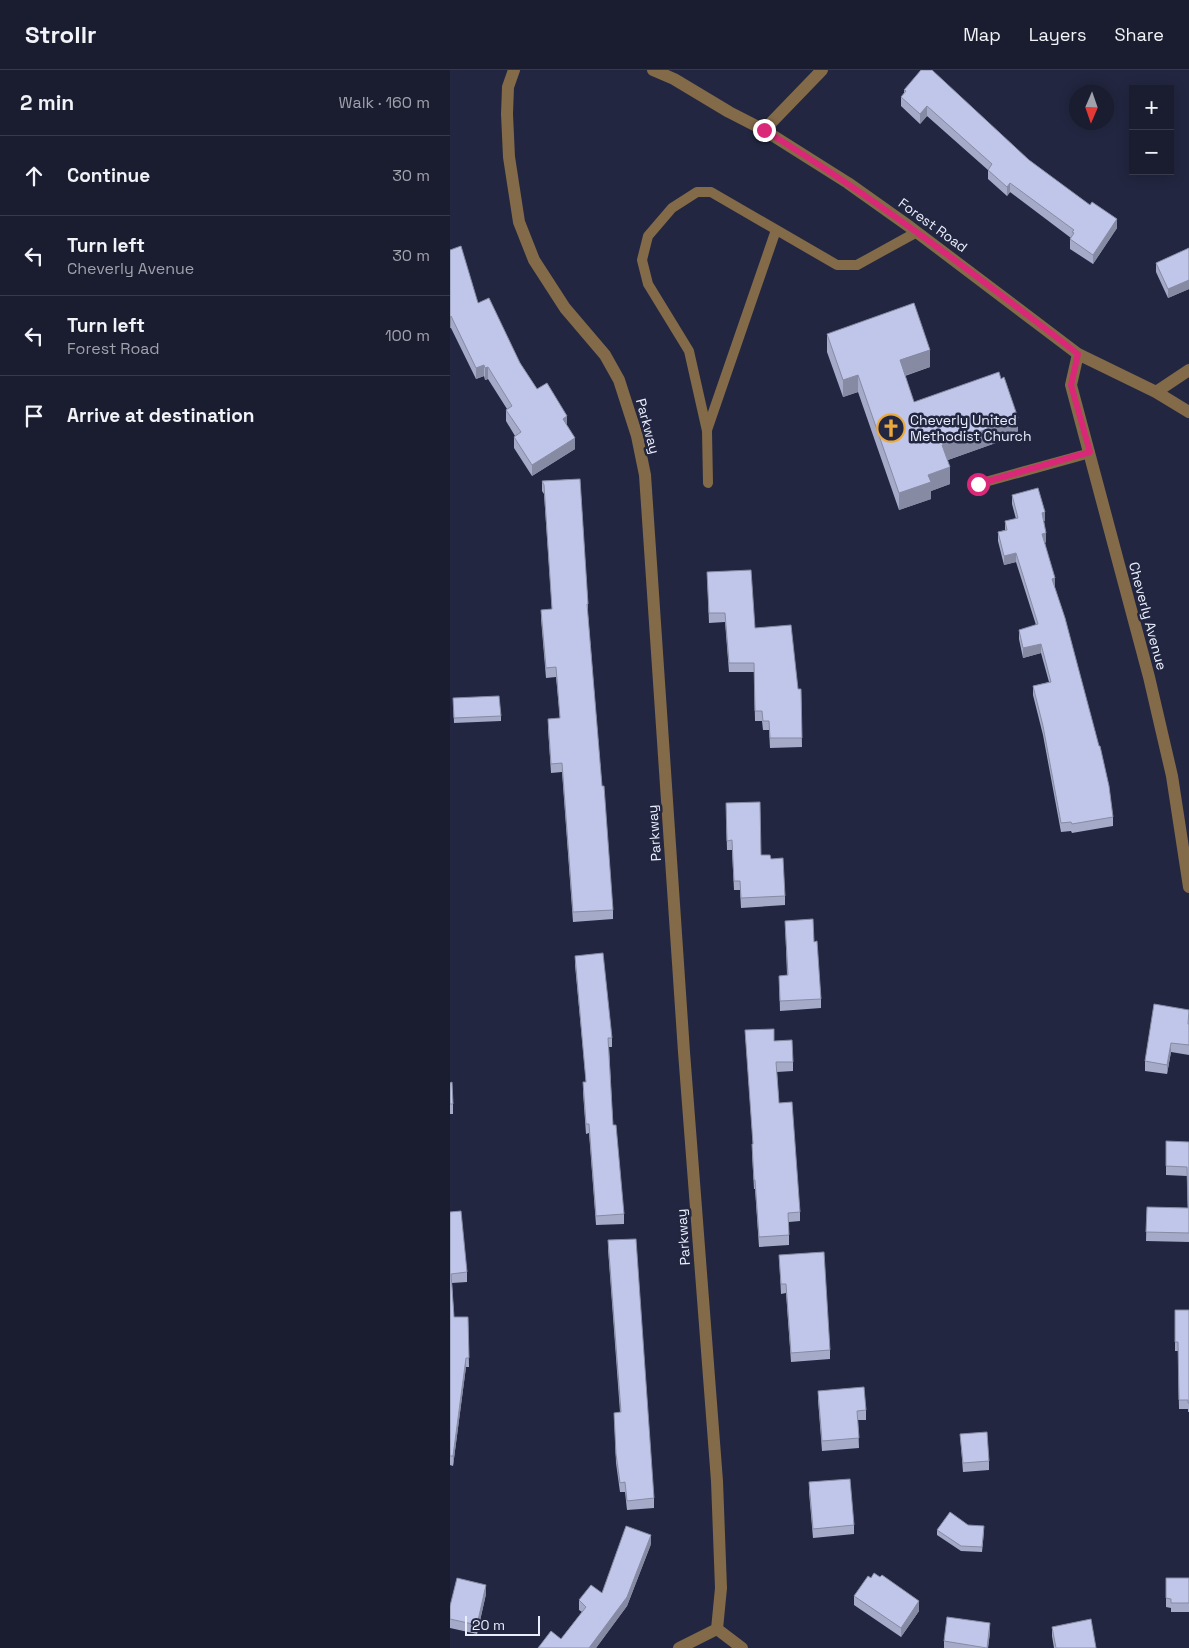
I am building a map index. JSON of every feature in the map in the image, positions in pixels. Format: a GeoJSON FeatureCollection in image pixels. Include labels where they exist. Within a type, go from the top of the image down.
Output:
{"type":"FeatureCollection","features":[{"type":"Feature","properties":{"kind":"street","name":"Parkway"},"geometry":{"type":"LineString","coordinates":[[514,70],[508,87],[507,114],[509,157],[518,222],[534,260],[565,308],[605,355],[619,380],[638,436],[645,474],[682,1026],[717,1481],[721,1579],[717,1629]]}},
{"type":"Feature","properties":{"kind":"street","name":"Forest Road"},"geometry":{"type":"LineString","coordinates":[[653,70],[674,79],[729,112],[764,130],[848,183],[917,232],[1078,354],[1156,392],[1189,412]]}},
{"type":"Feature","properties":{"kind":"street"},"geometry":{"type":"LineString","coordinates":[[764,130],[822,70]]}},
{"type":"Feature","properties":{"kind":"street","name":"Cheverly Avenue"},"geometry":{"type":"LineString","coordinates":[[1078,354],[1071,385],[1149,677],[1172,776],[1189,887]]}},
{"type":"Feature","properties":{"kind":"street"},"geometry":{"type":"LineString","coordinates":[[1156,392],[1189,370]]}},
{"type":"Feature","properties":{"kind":"street"},"geometry":{"type":"LineString","coordinates":[[679,1648],[717,1629],[742,1648]]}},
{"type":"Feature","properties":{"kind":"lane"},"geometry":{"type":"LineString","coordinates":[[708,483],[707,431],[689,350],[648,284],[642,260],[648,236],[672,208],[697,192],[710,192],[837,265],[857,265],[917,232]]}},
{"type":"Feature","properties":{"kind":"lane"},"geometry":{"type":"LineString","coordinates":[[707,431],[776,230]]}},
{"type":"Feature","properties":{"kind":"lane"},"geometry":{"type":"LineString","coordinates":[[978,484],[1090,452]]}},
{"type":"Feature","properties":{"kind":"building"},"geometry":{"type":"Polygon","coordinates":[[[921,70],[932,70],[1029,160],[1090,205],[1092,202],[1117,219],[1093,255],[1070,239],[1074,230],[1010,183],[1007,187],[988,170],[992,164],[927,106],[920,114],[901,97],[906,91],[904,90],[921,70]]]}},
{"type":"Feature","properties":{"kind":"building"},"geometry":{"type":"Polygon","coordinates":[[[461,246],[478,303],[489,298],[520,363],[537,389],[547,383],[567,416],[563,419],[575,438],[532,465],[514,437],[521,432],[506,410],[512,406],[488,367],[485,368],[484,365],[476,368],[450,317],[450,250],[461,246]]]}},
{"type":"Feature","properties":{"kind":"building"},"geometry":{"type":"Polygon","coordinates":[[[1189,248],[1189,280],[1168,289],[1156,263],[1189,248]]]}},
{"type":"Feature","properties":{"kind":"building"},"geometry":{"type":"Polygon","coordinates":[[[914,303],[930,350],[900,360],[914,402],[999,372],[1001,379],[1004,377],[1018,418],[942,445],[950,467],[928,475],[931,482],[899,493],[858,375],[843,380],[827,334],[914,303]]]}},
{"type":"Feature","properties":{"kind":"building"},"geometry":{"type":"Polygon","coordinates":[[[580,479],[587,604],[602,786],[604,786],[613,910],[573,912],[562,763],[551,764],[548,719],[560,718],[556,667],[546,668],[541,610],[552,609],[544,485],[542,481],[580,479]]]}},
{"type":"Feature","properties":{"kind":"building"},"geometry":{"type":"Polygon","coordinates":[[[1038,488],[1045,512],[1042,513],[1046,533],[1042,534],[1055,578],[1052,579],[1065,618],[1100,746],[1109,786],[1113,817],[1072,824],[1071,822],[1061,823],[1043,726],[1033,686],[1051,682],[1041,644],[1023,648],[1019,630],[1038,624],[1016,553],[1004,556],[998,532],[1007,530],[1005,521],[1018,518],[1012,495],[1038,488]]]}},
{"type":"Feature","properties":{"kind":"building"},"geometry":{"type":"Polygon","coordinates":[[[751,570],[755,628],[791,625],[798,689],[801,689],[802,738],[770,738],[769,721],[763,721],[762,711],[755,711],[754,663],[729,663],[725,613],[709,613],[707,572],[751,570]]]}},
{"type":"Feature","properties":{"kind":"building"},"geometry":{"type":"Polygon","coordinates":[[[499,696],[501,716],[454,718],[453,698],[499,696]]]}},
{"type":"Feature","properties":{"kind":"building"},"geometry":{"type":"Polygon","coordinates":[[[760,802],[761,855],[770,855],[771,859],[783,858],[785,896],[741,898],[740,881],[734,881],[732,840],[727,841],[726,803],[760,802]]]}},
{"type":"Feature","properties":{"kind":"building"},"geometry":{"type":"Polygon","coordinates":[[[813,919],[814,942],[817,941],[821,999],[780,1001],[779,976],[788,975],[785,921],[813,919]]]}},
{"type":"Feature","properties":{"kind":"building"},"geometry":{"type":"Polygon","coordinates":[[[603,953],[612,1038],[608,1038],[613,1125],[616,1125],[624,1214],[596,1216],[589,1124],[586,1124],[583,1082],[586,1082],[575,956],[603,953]]]}},
{"type":"Feature","properties":{"kind":"building"},"geometry":{"type":"Polygon","coordinates":[[[1154,1004],[1189,1010],[1189,1045],[1171,1043],[1167,1065],[1145,1061],[1154,1004]]]}},
{"type":"Feature","properties":{"kind":"building"},"geometry":{"type":"Polygon","coordinates":[[[774,1029],[774,1041],[792,1040],[793,1062],[776,1062],[779,1103],[792,1102],[800,1212],[788,1213],[789,1235],[759,1237],[745,1030],[774,1029]]]}},
{"type":"Feature","properties":{"kind":"building"},"geometry":{"type":"Polygon","coordinates":[[[452,1082],[453,1104],[450,1104],[450,1083],[452,1082]]]}},
{"type":"Feature","properties":{"kind":"building"},"geometry":{"type":"Polygon","coordinates":[[[1166,1141],[1189,1142],[1189,1233],[1146,1232],[1147,1207],[1188,1208],[1187,1167],[1166,1166],[1166,1141]]]}},
{"type":"Feature","properties":{"kind":"building"},"geometry":{"type":"Polygon","coordinates":[[[461,1211],[467,1272],[451,1274],[454,1317],[468,1317],[469,1358],[466,1358],[453,1456],[450,1456],[450,1212],[461,1211]]]}},
{"type":"Feature","properties":{"kind":"building"},"geometry":{"type":"Polygon","coordinates":[[[636,1239],[654,1498],[627,1501],[625,1482],[620,1483],[616,1454],[614,1413],[621,1412],[608,1240],[636,1239]]]}},
{"type":"Feature","properties":{"kind":"building"},"geometry":{"type":"Polygon","coordinates":[[[824,1252],[830,1350],[791,1353],[786,1284],[781,1284],[779,1255],[824,1252]]]}},
{"type":"Feature","properties":{"kind":"building"},"geometry":{"type":"Polygon","coordinates":[[[1175,1310],[1189,1310],[1189,1403],[1188,1400],[1179,1400],[1178,1342],[1175,1342],[1175,1310]]]}},
{"type":"Feature","properties":{"kind":"building"},"geometry":{"type":"Polygon","coordinates":[[[864,1387],[866,1410],[857,1411],[859,1438],[822,1441],[818,1391],[864,1387]]]}},
{"type":"Feature","properties":{"kind":"building"},"geometry":{"type":"Polygon","coordinates":[[[987,1432],[989,1461],[963,1463],[960,1434],[987,1432]]]}},
{"type":"Feature","properties":{"kind":"building"},"geometry":{"type":"Polygon","coordinates":[[[850,1479],[854,1525],[813,1529],[809,1482],[850,1479]]]}},
{"type":"Feature","properties":{"kind":"building"},"geometry":{"type":"Polygon","coordinates":[[[950,1512],[968,1525],[984,1526],[982,1547],[961,1546],[937,1530],[950,1512]]]}},
{"type":"Feature","properties":{"kind":"building"},"geometry":{"type":"Polygon","coordinates":[[[626,1526],[651,1535],[627,1597],[589,1648],[538,1648],[551,1631],[561,1639],[586,1607],[579,1600],[591,1585],[602,1593],[626,1526]]]}},
{"type":"Feature","properties":{"kind":"building"},"geometry":{"type":"Polygon","coordinates":[[[874,1573],[880,1577],[882,1575],[919,1601],[901,1628],[854,1596],[868,1576],[871,1578],[874,1573]]]}},
{"type":"Feature","properties":{"kind":"building"},"geometry":{"type":"Polygon","coordinates":[[[457,1578],[486,1585],[477,1625],[450,1619],[450,1606],[457,1578]]]}},
{"type":"Feature","properties":{"kind":"building"},"geometry":{"type":"Polygon","coordinates":[[[1166,1578],[1189,1578],[1189,1603],[1171,1603],[1171,1599],[1166,1598],[1166,1578]]]}},
{"type":"Feature","properties":{"kind":"building"},"geometry":{"type":"Polygon","coordinates":[[[947,1617],[990,1623],[987,1648],[944,1641],[947,1617]]]}},
{"type":"Feature","properties":{"kind":"building"},"geometry":{"type":"Polygon","coordinates":[[[1091,1619],[1096,1648],[1056,1648],[1052,1627],[1091,1619]]]}},
{"type":"Feature","properties":{"kind":"place","name":"Cheverly United Methodist Church"},"geometry":{"type":"Point","coordinates":[891,428]}},
{"type":"Feature","properties":{"kind":"route"},"geometry":{"type":"LineString","coordinates":[[764,130],[848,183],[910,227],[1078,354],[1071,385],[1090,452],[978,484]]}}]}
